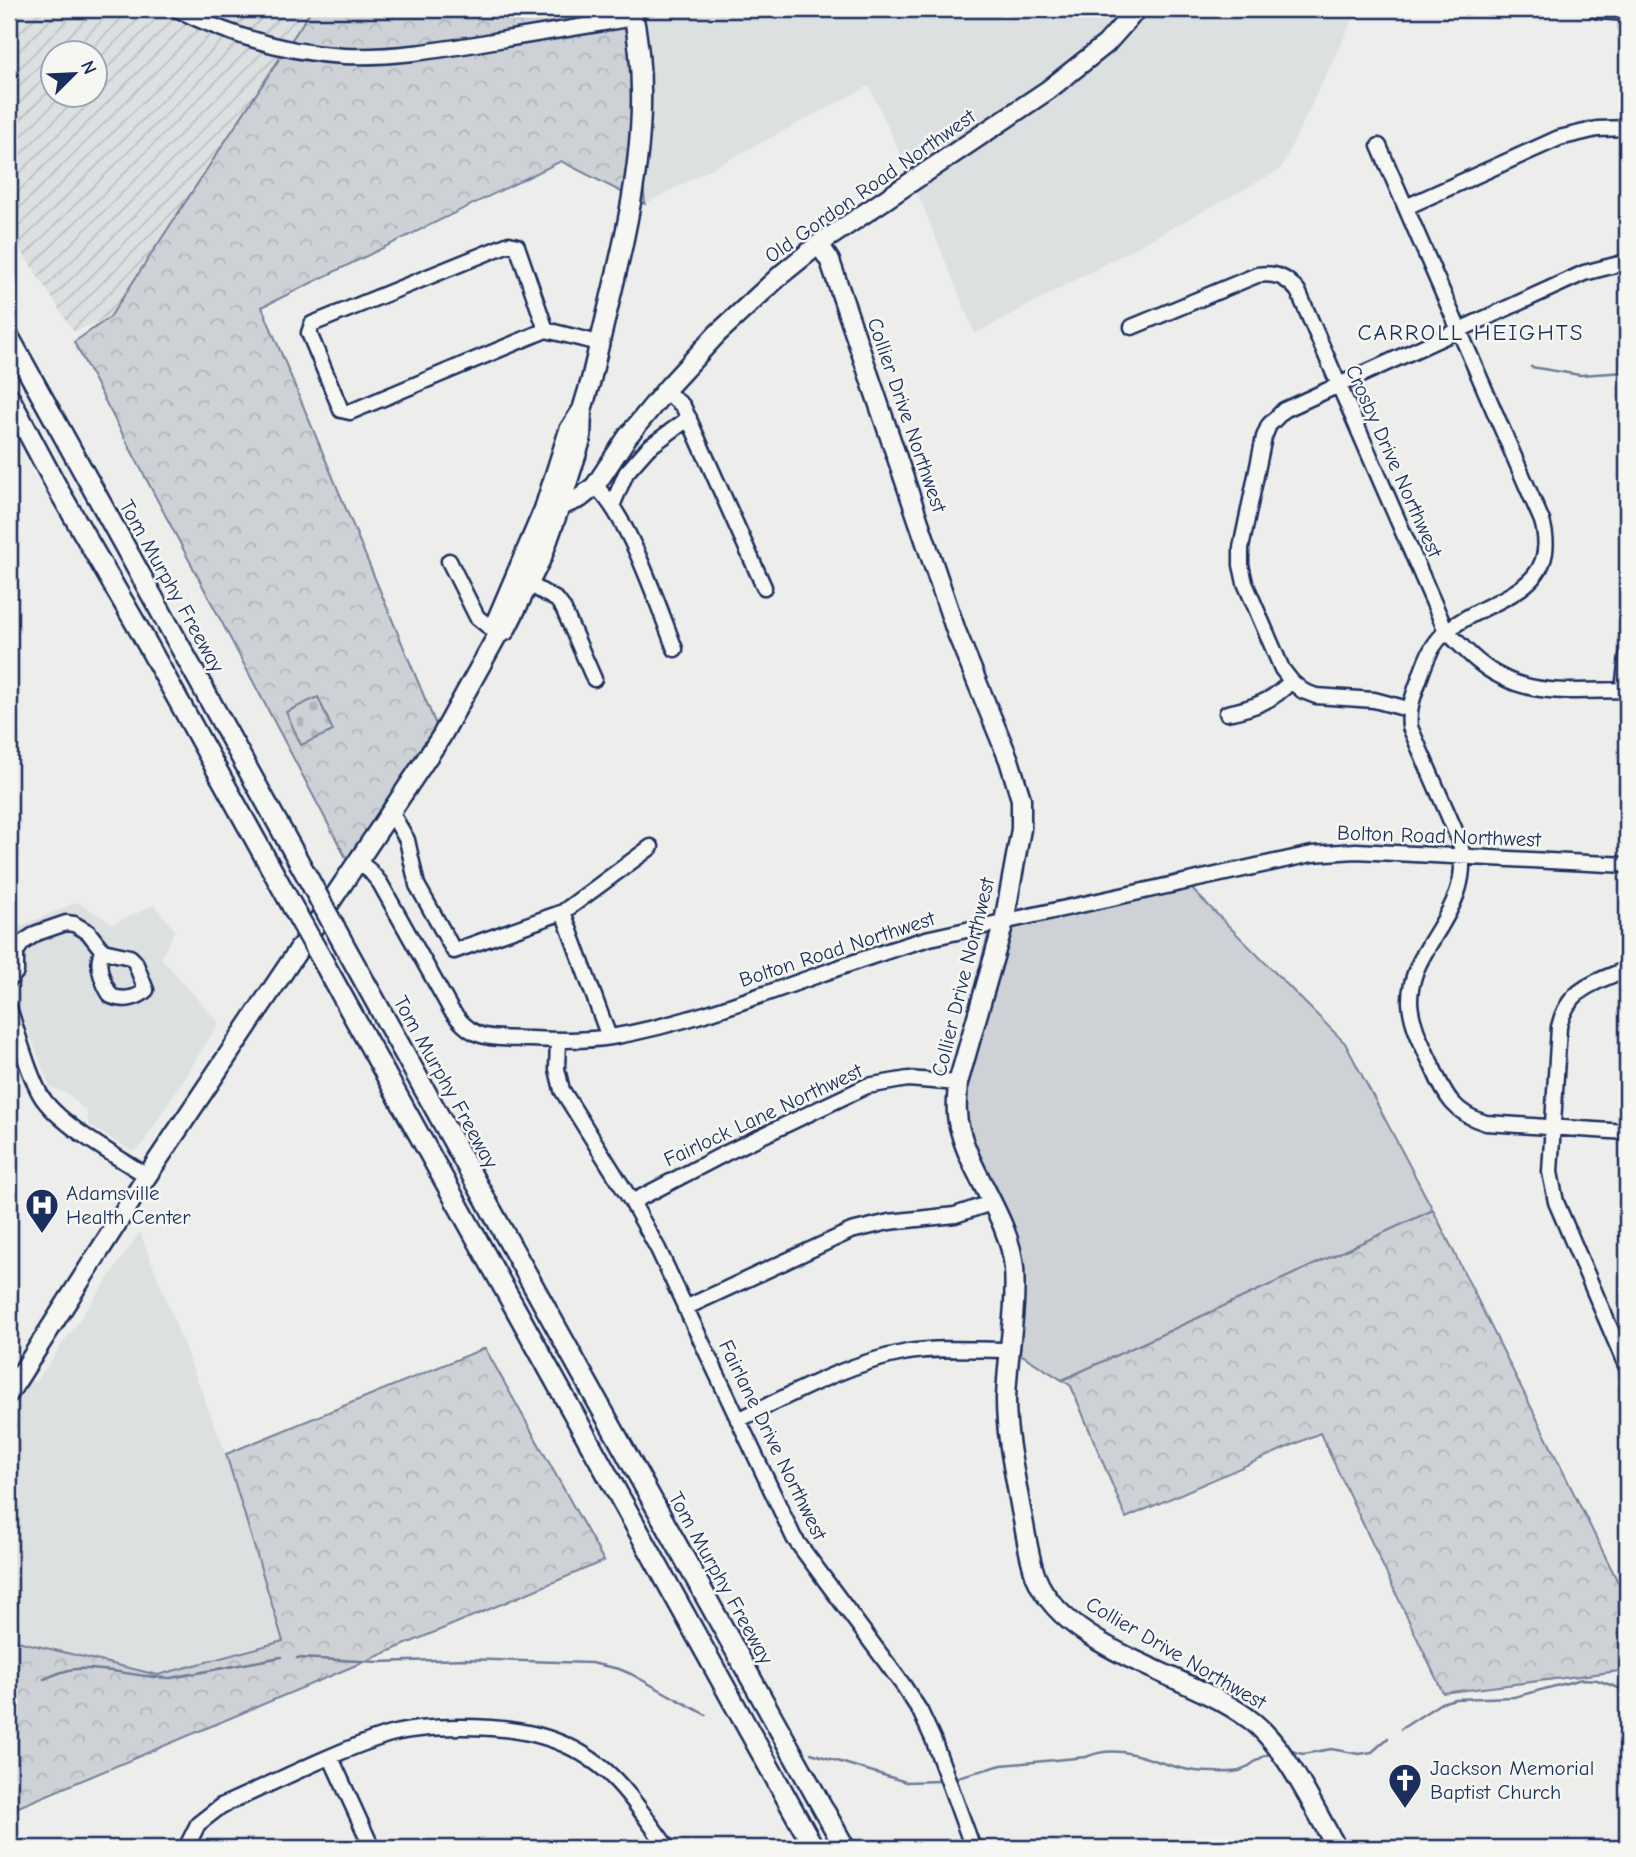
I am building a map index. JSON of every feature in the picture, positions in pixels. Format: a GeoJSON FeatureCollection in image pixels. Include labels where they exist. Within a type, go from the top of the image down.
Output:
{"type":"FeatureCollection","features":[{"type":"Feature","properties":{"kind":"highway","name":"Tom Murphy Freeway"},"geometry":{"type":"LineString","coordinates":[[9,337],[844,1845]]}},
{"type":"Feature","properties":{"kind":"highway"},"geometry":{"type":"LineString","coordinates":[[9,397],[814,1848]]}},
{"type":"Feature","properties":{"kind":"main road","name":"Old Gordon Road Northwest"},"geometry":{"type":"LineString","coordinates":[[560,506],[580,498],[595,486],[628,436],[665,391],[750,302],[819,244],[1048,90],[1106,44],[1137,9]]}},
{"type":"Feature","properties":{"kind":"main road"},"geometry":{"type":"LineString","coordinates":[[1599,9],[1627,11]]}},
{"type":"Feature","properties":{"kind":"main road"},"geometry":{"type":"LineString","coordinates":[[498,634],[505,631],[529,584],[560,506],[581,440],[582,410],[635,186],[642,102],[633,13]]}},
{"type":"Feature","properties":{"kind":"main road","name":"Collier Drive Northwest"},"geometry":{"type":"LineString","coordinates":[[819,244],[830,261],[956,631],[1009,760],[1021,799],[1021,829],[1004,922],[958,1083],[956,1108],[960,1131],[1007,1240],[1014,1266],[1014,1302],[1006,1399],[1009,1438],[1031,1562],[1042,1591],[1060,1611],[1099,1641],[1230,1706],[1257,1725],[1282,1754],[1337,1848]]}},
{"type":"Feature","properties":{"kind":"main road"},"geometry":{"type":"LineString","coordinates":[[9,1392],[147,1177],[440,737],[498,634],[498,619],[544,509],[569,430],[582,410]]}},
{"type":"Feature","properties":{"kind":"street"},"geometry":{"type":"LineString","coordinates":[[176,9],[244,38],[294,50],[344,56],[440,50],[633,13]]}},
{"type":"Feature","properties":{"kind":"street"},"geometry":{"type":"LineString","coordinates":[[1406,207],[1559,138],[1597,129],[1627,128]]}},
{"type":"Feature","properties":{"kind":"street"},"geometry":{"type":"LineString","coordinates":[[1379,146],[1542,522],[1546,545],[1541,568],[1527,586],[1470,614],[1446,631],[1430,650],[1408,709],[1410,727],[1460,842],[1463,856],[1459,887],[1453,906],[1413,979],[1410,1003],[1414,1024],[1444,1092],[1460,1112],[1486,1123],[1627,1132]]}},
{"type":"Feature","properties":{"kind":"street"},"geometry":{"type":"LineString","coordinates":[[546,330],[517,246],[509,244],[312,324],[309,333],[341,410],[350,412],[546,330],[599,343]]}},
{"type":"Feature","properties":{"kind":"street"},"geometry":{"type":"LineString","coordinates":[[1408,709],[1374,700],[1317,696],[1303,691],[1291,681],[1282,668],[1245,583],[1241,565],[1241,548],[1269,425],[1284,410],[1338,385],[1584,273],[1627,262]]}},
{"type":"Feature","properties":{"kind":"street","name":"Crosby Drive Northwest"},"geometry":{"type":"LineString","coordinates":[[1132,327],[1256,275],[1280,275],[1290,281],[1298,291],[1446,631],[1485,667],[1516,684],[1548,690],[1625,690]]}},
{"type":"Feature","properties":{"kind":"street"},"geometry":{"type":"LineString","coordinates":[[665,391],[683,406],[764,587]]}},
{"type":"Feature","properties":{"kind":"street"},"geometry":{"type":"LineString","coordinates":[[612,506],[626,473],[633,465],[648,448],[689,418]]}},
{"type":"Feature","properties":{"kind":"street"},"geometry":{"type":"LineString","coordinates":[[595,486],[612,506],[639,558],[675,649]]}},
{"type":"Feature","properties":{"kind":"street"},"geometry":{"type":"LineString","coordinates":[[449,561],[477,617],[498,634]]}},
{"type":"Feature","properties":{"kind":"street"},"geometry":{"type":"LineString","coordinates":[[529,584],[557,600],[564,608],[594,679]]}},
{"type":"Feature","properties":{"kind":"street"},"geometry":{"type":"LineString","coordinates":[[1625,690],[1627,656]]}},
{"type":"Feature","properties":{"kind":"street"},"geometry":{"type":"LineString","coordinates":[[1227,713],[1249,709],[1267,701],[1280,693],[1291,681]]}},
{"type":"Feature","properties":{"kind":"street"},"geometry":{"type":"LineString","coordinates":[[391,812],[407,840],[417,885],[454,951],[563,912],[651,847]]}},
{"type":"Feature","properties":{"kind":"street","name":"Bolton Road Northwest"},"geometry":{"type":"LineString","coordinates":[[359,862],[380,883],[451,1010],[462,1024],[491,1038],[558,1040],[609,1037],[670,1023],[729,1006],[879,953],[1004,922],[1312,854],[1356,851],[1627,864]]}},
{"type":"Feature","properties":{"kind":"street"},"geometry":{"type":"LineString","coordinates":[[563,912],[609,1037]]}},
{"type":"Feature","properties":{"kind":"street"},"geometry":{"type":"LineString","coordinates":[[9,980],[16,972],[16,952],[22,943],[37,933],[66,923],[82,927],[103,951]]}},
{"type":"Feature","properties":{"kind":"street"},"geometry":{"type":"LineString","coordinates":[[1627,969],[1588,985],[1576,993],[1562,1015],[1550,1172],[1556,1202],[1627,1368]]}},
{"type":"Feature","properties":{"kind":"street"},"geometry":{"type":"LineString","coordinates":[[9,1008],[36,1085],[49,1106],[78,1130],[147,1177]]}},
{"type":"Feature","properties":{"kind":"street","name":"Fairlane Drive Northwest"},"geometry":{"type":"LineString","coordinates":[[558,1040],[557,1069],[562,1090],[632,1202],[794,1538],[920,1711],[974,1848]]}},
{"type":"Feature","properties":{"kind":"street","name":"Fairlock Lane Northwest"},"geometry":{"type":"LineString","coordinates":[[632,1202],[726,1153],[867,1086],[908,1079],[958,1083]]}},
{"type":"Feature","properties":{"kind":"street"},"geometry":{"type":"LineString","coordinates":[[685,1308],[851,1231],[889,1222],[955,1215],[991,1203]]}},
{"type":"Feature","properties":{"kind":"street"},"geometry":{"type":"LineString","coordinates":[[738,1420],[839,1372],[883,1357],[938,1349],[1010,1350]]}},
{"type":"Feature","properties":{"kind":"street"},"geometry":{"type":"LineString","coordinates":[[186,1848],[198,1824],[214,1810],[387,1735],[412,1730],[493,1727],[517,1729],[545,1736],[573,1748],[604,1770],[629,1796],[668,1848]]}},
{"type":"Feature","properties":{"kind":"street"},"geometry":{"type":"LineString","coordinates":[[331,1758],[372,1848]]}},
{"type":"Feature","properties":{"kind":"shaded area"},"geometry":{"type":"Polygon","coordinates":[[[9,9],[312,9],[110,317],[74,332],[9,232],[9,9]]]}},
{"type":"Feature","properties":{"kind":"shaded area"},"geometry":{"type":"Polygon","coordinates":[[[628,9],[1358,9],[1280,170],[975,334],[913,182],[869,86],[645,204],[628,9]]]}},
{"type":"Feature","properties":{"kind":"shaded area"},"geometry":{"type":"Polygon","coordinates":[[[78,902],[113,924],[154,905],[175,930],[161,958],[219,1023],[140,1148],[132,1151],[89,1125],[86,1111],[68,1094],[50,1087],[9,982],[9,931],[78,902]]]}},
{"type":"Feature","properties":{"kind":"shaded area"},"geometry":{"type":"Polygon","coordinates":[[[140,1232],[226,1454],[284,1641],[158,1675],[9,1639],[9,1368],[36,1382],[140,1232]]]}},
{"type":"Feature","properties":{"kind":"green space"},"geometry":{"type":"Polygon","coordinates":[[[312,9],[628,9],[645,204],[561,161],[262,307],[441,737],[354,873],[74,342],[110,317],[312,9]]]}},
{"type":"Feature","properties":{"kind":"green space"},"geometry":{"type":"Polygon","coordinates":[[[318,697],[333,731],[301,745],[286,712],[318,697]]]}},
{"type":"Feature","properties":{"kind":"green space"},"geometry":{"type":"Polygon","coordinates":[[[1177,874],[1345,1043],[1433,1210],[1062,1380],[1006,1345],[1008,1246],[948,1087],[991,924],[1177,874]]]}},
{"type":"Feature","properties":{"kind":"green space"},"geometry":{"type":"Polygon","coordinates":[[[1433,1210],[1627,1600],[1627,1670],[1443,1693],[1320,1433],[1126,1518],[1071,1386],[1062,1380],[1433,1210]]]}},
{"type":"Feature","properties":{"kind":"green space"},"geometry":{"type":"Polygon","coordinates":[[[485,1348],[604,1561],[9,1811],[9,1639],[158,1675],[283,1641],[226,1454],[485,1348]]]}},
{"type":"Feature","properties":{"kind":"waterway"},"geometry":{"type":"LineString","coordinates":[[1531,367],[1580,375],[1627,372]]}},
{"type":"Feature","properties":{"kind":"waterway"},"geometry":{"type":"LineString","coordinates":[[44,1679],[76,1669],[171,1678],[281,1657]]}},
{"type":"Feature","properties":{"kind":"waterway"},"geometry":{"type":"LineString","coordinates":[[297,1658],[380,1662],[464,1659],[591,1663],[631,1674],[706,1715]]}},
{"type":"Feature","properties":{"kind":"waterway"},"geometry":{"type":"LineString","coordinates":[[1401,1729],[1441,1703],[1455,1699],[1514,1697],[1582,1679],[1597,1680],[1627,1691]]}},
{"type":"Feature","properties":{"kind":"waterway"},"geometry":{"type":"LineString","coordinates":[[1290,1751],[1303,1754],[1331,1749],[1359,1754],[1372,1752],[1388,1738]]}},
{"type":"Feature","properties":{"kind":"waterway"},"geometry":{"type":"LineString","coordinates":[[954,1778],[1002,1765],[1086,1757],[1114,1751],[1182,1769],[1235,1772],[1272,1753]]}},
{"type":"Feature","properties":{"kind":"waterway"},"geometry":{"type":"LineString","coordinates":[[811,1753],[906,1782],[940,1781]]}},
{"type":"Feature","properties":{"kind":"place","name":"Adamsville Health Center"},"geometry":{"type":"Point","coordinates":[42,1235]}},
{"type":"Feature","properties":{"kind":"place","name":"Jackson Memorial Baptist Church"},"geometry":{"type":"Point","coordinates":[1405,1810]}},
{"type":"Feature","properties":{"kind":"district","name":"CARROLL HEIGHTS"},"geometry":{"type":"Point","coordinates":[1471,332]}}]}
